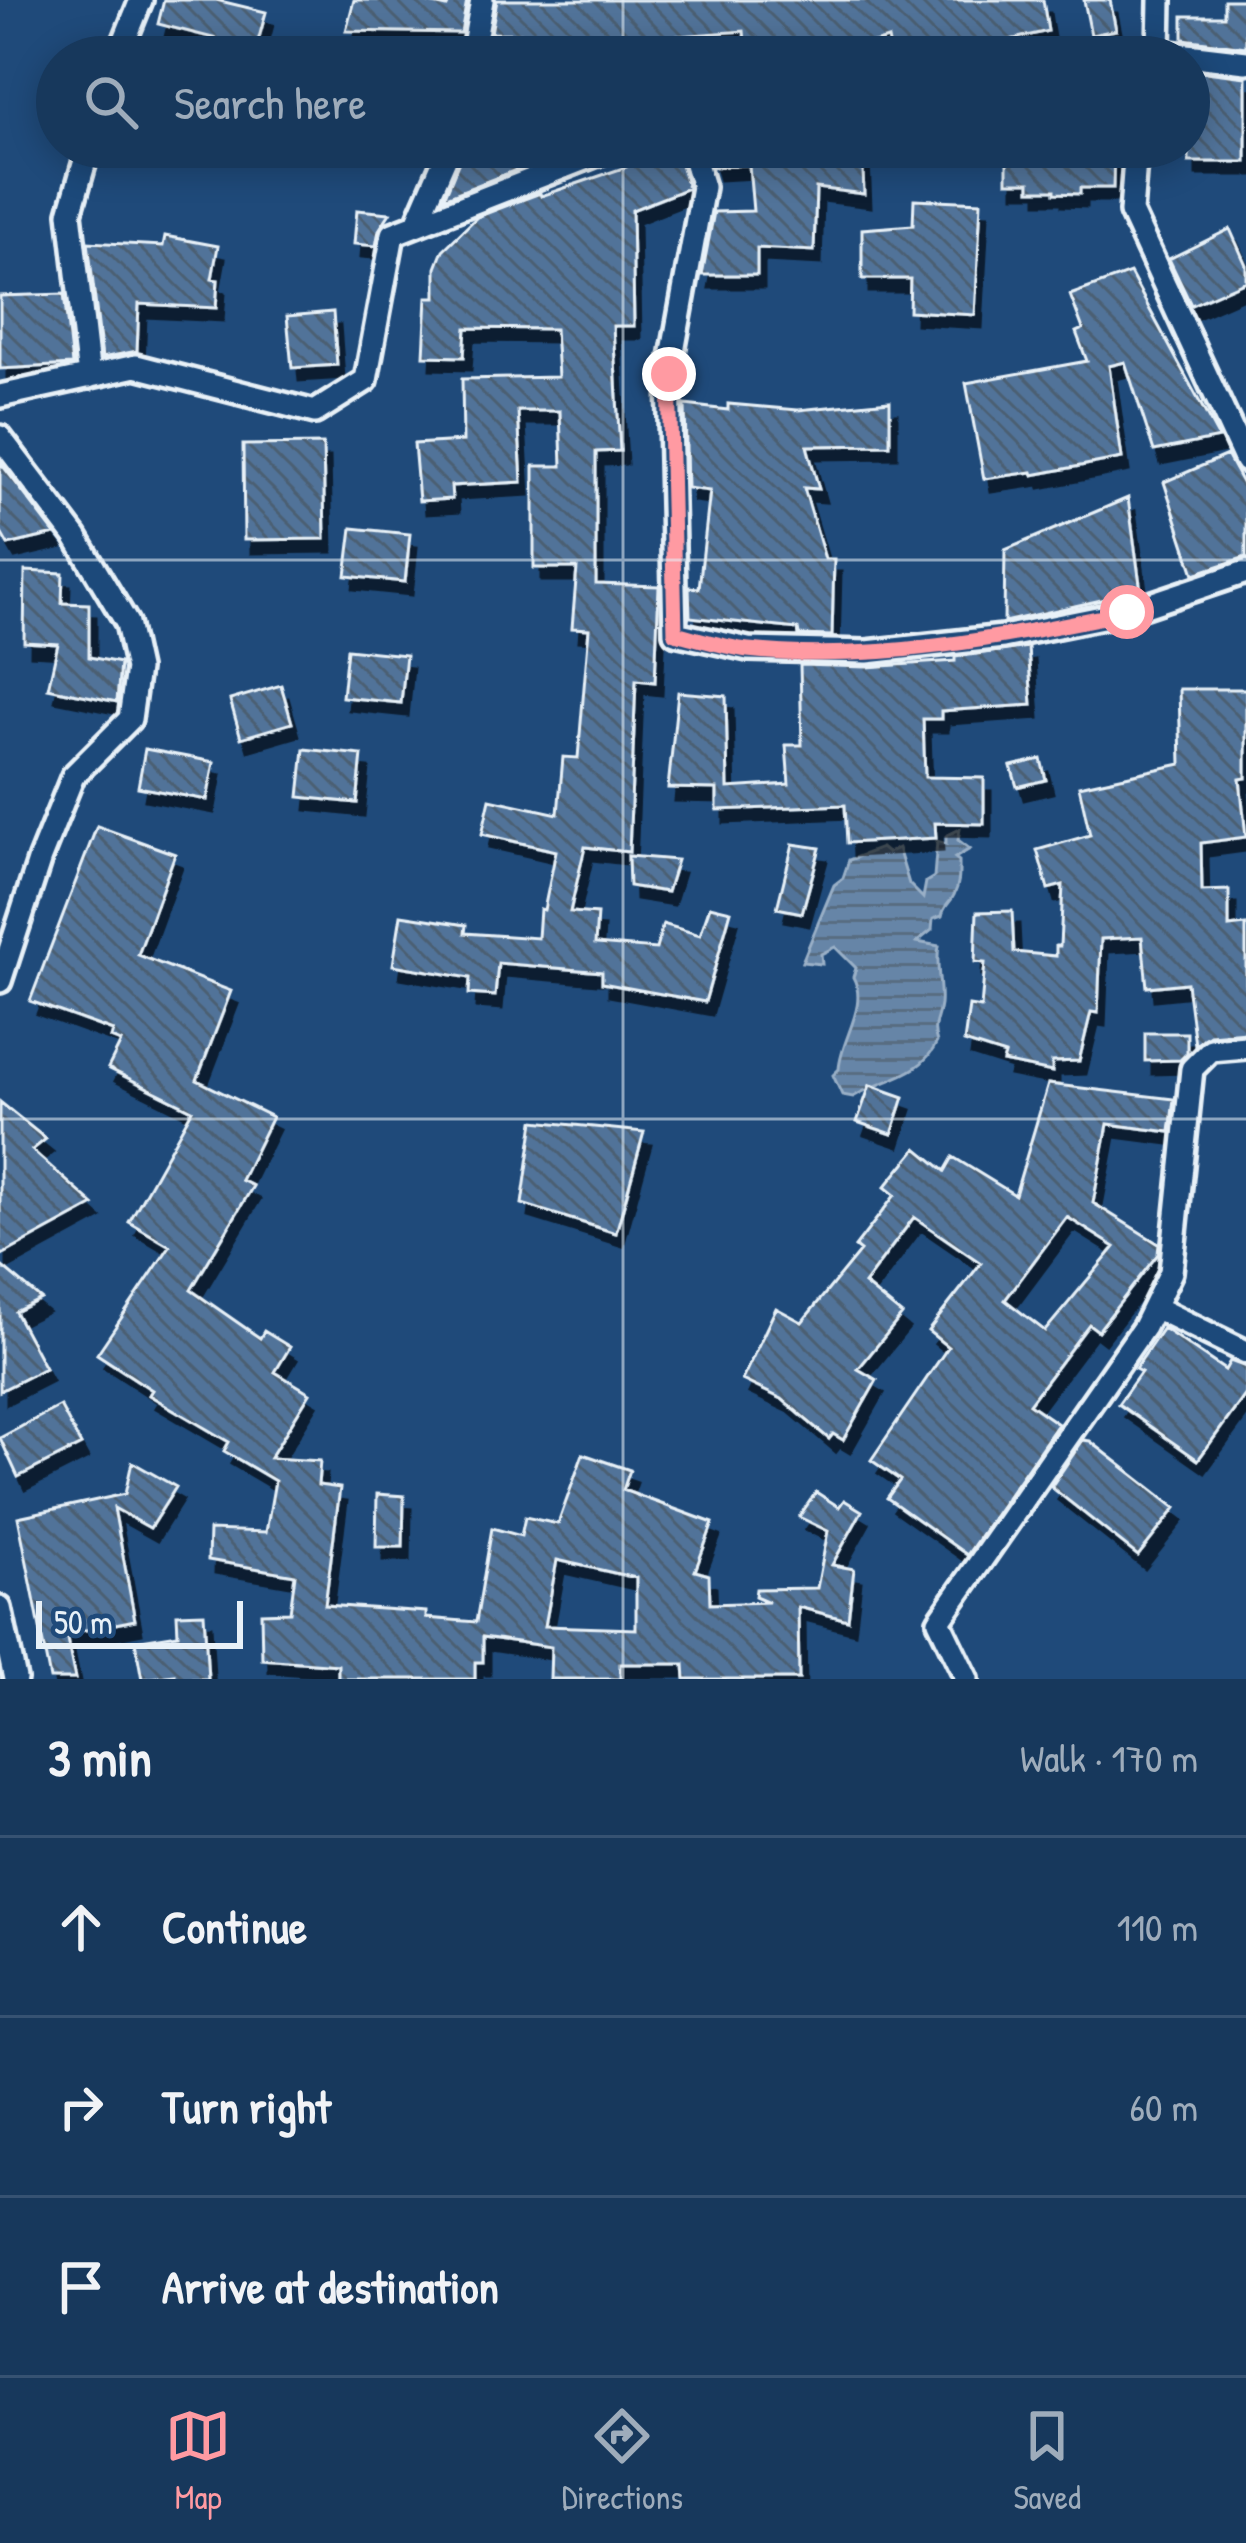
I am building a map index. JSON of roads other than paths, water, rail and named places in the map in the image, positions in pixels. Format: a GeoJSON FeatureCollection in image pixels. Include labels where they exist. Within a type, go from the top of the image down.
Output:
{"type":"FeatureCollection","features":[{"type":"Feature","properties":{"kind":"street"},"geometry":{"type":"LineString","coordinates":[[126,36],[141,0]]}},
{"type":"Feature","properties":{"kind":"street"},"geometry":{"type":"LineString","coordinates":[[476,36],[482,0]]}},
{"type":"Feature","properties":{"kind":"street"},"geometry":{"type":"LineString","coordinates":[[1153,36],[1160,0]]}},
{"type":"Feature","properties":{"kind":"street"},"geometry":{"type":"LineString","coordinates":[[1210,59],[1246,62]]}},
{"type":"Feature","properties":{"kind":"street"},"geometry":{"type":"LineString","coordinates":[[83,168],[70,214],[88,376]]}},
{"type":"Feature","properties":{"kind":"street"},"geometry":{"type":"LineString","coordinates":[[417,223],[442,168]]}},
{"type":"Feature","properties":{"kind":"street"},"geometry":{"type":"LineString","coordinates":[[0,396],[136,366],[315,412],[366,380],[393,233],[560,168]]}},
{"type":"Feature","properties":{"kind":"street"},"geometry":{"type":"LineString","coordinates":[[697,168],[703,187],[669,374],[675,633],[748,650],[867,652],[1003,637],[1127,612],[1246,572]]}},
{"type":"Feature","properties":{"kind":"street"},"geometry":{"type":"LineString","coordinates":[[1134,168],[1131,212],[1246,460]]}},
{"type":"Feature","properties":{"kind":"street"},"geometry":{"type":"LineString","coordinates":[[0,436],[75,536],[127,623],[137,668],[130,718],[73,776],[40,857],[0,981]]}},
{"type":"Feature","properties":{"kind":"street"},"geometry":{"type":"LineString","coordinates":[[967,1679],[939,1621],[1154,1307],[1171,1272],[1192,1069],[1210,1050],[1246,1047]]}},
{"type":"Feature","properties":{"kind":"street"},"geometry":{"type":"LineString","coordinates":[[1154,1307],[1246,1352]]}},
{"type":"Feature","properties":{"kind":"street"},"geometry":{"type":"LineString","coordinates":[[0,1608],[15,1679]]}},
{"type":"Feature","properties":{"kind":"water"},"geometry":{"type":"Polygon","coordinates":[[[960,829],[958,840],[970,849],[955,858],[959,861],[956,891],[942,916],[933,919],[932,930],[917,942],[939,946],[937,1042],[911,1070],[853,1097],[842,1095],[833,1075],[839,1069],[856,1011],[856,968],[835,947],[821,954],[822,964],[802,962],[834,885],[843,878],[849,860],[881,848],[887,853],[898,848],[909,884],[923,898],[926,882],[934,877],[937,841],[946,844],[946,836],[960,829]]]}}]}
